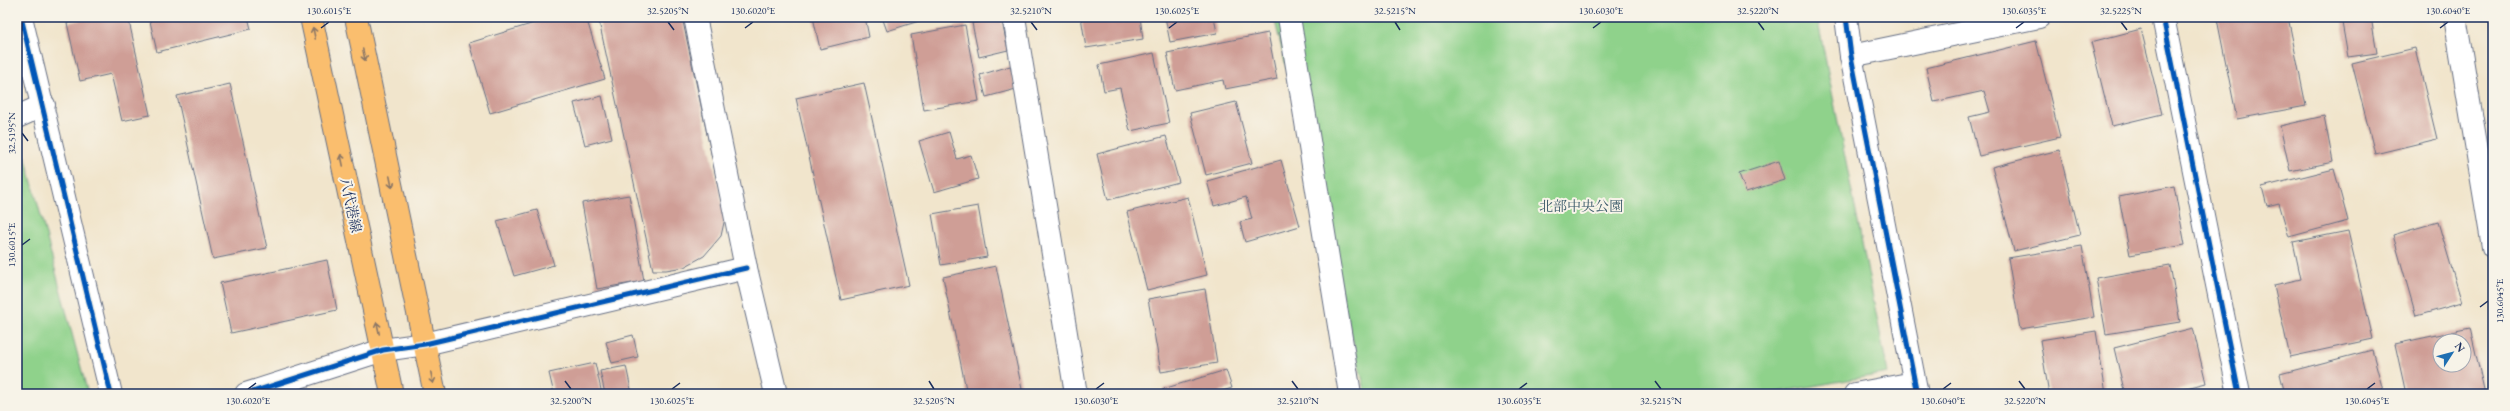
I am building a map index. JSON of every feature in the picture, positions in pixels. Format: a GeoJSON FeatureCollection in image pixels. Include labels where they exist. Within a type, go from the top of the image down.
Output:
{"type":"FeatureCollection","features":[{"type":"Feature","properties":{"kind":"main road","name":"八代港線"},"geometry":{"type":"LineString","coordinates":[[311,17],[392,394]]}},
{"type":"Feature","properties":{"kind":"main road"},"geometry":{"type":"LineString","coordinates":[[356,17],[435,394]]}},
{"type":"Feature","properties":{"kind":"street"},"geometry":{"type":"LineString","coordinates":[[21,17],[44,105],[111,394]]}},
{"type":"Feature","properties":{"kind":"street"},"geometry":{"type":"LineString","coordinates":[[695,17],[746,268],[776,394]]}},
{"type":"Feature","properties":{"kind":"street"},"geometry":{"type":"LineString","coordinates":[[1014,17],[1076,394]]}},
{"type":"Feature","properties":{"kind":"street"},"geometry":{"type":"LineString","coordinates":[[1289,17],[1350,394]]}},
{"type":"Feature","properties":{"kind":"street"},"geometry":{"type":"LineString","coordinates":[[1846,17],[1851,56],[1916,388],[1855,394]]}},
{"type":"Feature","properties":{"kind":"street"},"geometry":{"type":"LineString","coordinates":[[1851,56],[2039,17]]}},
{"type":"Feature","properties":{"kind":"street"},"geometry":{"type":"LineString","coordinates":[[2163,17],[2239,394]]}},
{"type":"Feature","properties":{"kind":"street"},"geometry":{"type":"LineString","coordinates":[[2455,17],[2493,247]]}},
{"type":"Feature","properties":{"kind":"street"},"geometry":{"type":"LineString","coordinates":[[17,117],[44,105]]}},
{"type":"Feature","properties":{"kind":"street"},"geometry":{"type":"LineString","coordinates":[[246,394],[383,350],[425,344],[746,268]]}},
{"type":"Feature","properties":{"kind":"green space","name":"北部中央公園"},"geometry":{"type":"Polygon","coordinates":[[[1274,17],[1817,17],[1888,373],[1767,394],[1366,394],[1274,17]]]}},
{"type":"Feature","properties":{"kind":"green space"},"geometry":{"type":"Polygon","coordinates":[[[18,129],[88,394],[17,394],[18,129]]]}},
{"type":"Feature","properties":{"kind":"building"},"geometry":{"type":"Polygon","coordinates":[[[94,17],[128,17],[150,115],[122,121],[111,74],[80,81],[67,23],[94,17]]]}},
{"type":"Feature","properties":{"kind":"building"},"geometry":{"type":"Polygon","coordinates":[[[149,17],[248,17],[251,29],[157,52],[149,17]]]}},
{"type":"Feature","properties":{"kind":"building"},"geometry":{"type":"Polygon","coordinates":[[[554,17],[586,17],[605,79],[490,113],[469,43],[554,17]]]}},
{"type":"Feature","properties":{"kind":"building"},"geometry":{"type":"Polygon","coordinates":[[[598,17],[682,17],[725,218],[721,236],[704,256],[684,267],[666,270],[653,270],[598,17]]]}},
{"type":"Feature","properties":{"kind":"building"},"geometry":{"type":"Polygon","coordinates":[[[813,17],[865,17],[869,37],[820,49],[813,17]]]}},
{"type":"Feature","properties":{"kind":"building"},"geometry":{"type":"Polygon","coordinates":[[[882,17],[932,17],[887,31],[882,17]]]}},
{"type":"Feature","properties":{"kind":"building"},"geometry":{"type":"Polygon","coordinates":[[[1001,17],[1008,50],[979,57],[972,23],[1001,17]]]}},
{"type":"Feature","properties":{"kind":"building"},"geometry":{"type":"Polygon","coordinates":[[[1081,17],[1140,17],[1143,39],[1086,48],[1081,17]]]}},
{"type":"Feature","properties":{"kind":"building"},"geometry":{"type":"Polygon","coordinates":[[[1165,17],[1214,17],[1217,33],[1170,42],[1165,17]]]}},
{"type":"Feature","properties":{"kind":"building"},"geometry":{"type":"Polygon","coordinates":[[[2226,17],[2288,17],[2306,106],[2237,119],[2217,19],[2226,17]]]}},
{"type":"Feature","properties":{"kind":"building"},"geometry":{"type":"Polygon","coordinates":[[[2341,17],[2371,17],[2377,53],[2348,57],[2341,17]]]}},
{"type":"Feature","properties":{"kind":"building"},"geometry":{"type":"Polygon","coordinates":[[[965,25],[979,101],[924,110],[911,35],[965,25]]]}},
{"type":"Feature","properties":{"kind":"building"},"geometry":{"type":"Polygon","coordinates":[[[2141,29],[2162,114],[2112,126],[2091,42],[2141,29]]]}},
{"type":"Feature","properties":{"kind":"building"},"geometry":{"type":"Polygon","coordinates":[[[1268,33],[1277,79],[1225,89],[1223,80],[1175,90],[1167,53],[1268,33]]]}},
{"type":"Feature","properties":{"kind":"building"},"geometry":{"type":"Polygon","coordinates":[[[2036,41],[2060,137],[1979,156],[1969,117],[1990,112],[1984,91],[1934,102],[1926,68],[2036,41]]]}},
{"type":"Feature","properties":{"kind":"building"},"geometry":{"type":"Polygon","coordinates":[[[2415,48],[2437,139],[2375,154],[2352,63],[2415,48]]]}},
{"type":"Feature","properties":{"kind":"building"},"geometry":{"type":"Polygon","coordinates":[[[1154,53],[1169,123],[1130,131],[1120,88],[1104,91],[1099,65],[1154,53]]]}},
{"type":"Feature","properties":{"kind":"building"},"geometry":{"type":"Polygon","coordinates":[[[1010,66],[1016,89],[986,97],[980,75],[1010,66]]]}},
{"type":"Feature","properties":{"kind":"building"},"geometry":{"type":"Polygon","coordinates":[[[864,83],[909,285],[841,300],[796,98],[864,83]]]}},
{"type":"Feature","properties":{"kind":"building"},"geometry":{"type":"Polygon","coordinates":[[[230,84],[267,248],[213,259],[177,96],[230,84]]]}},
{"type":"Feature","properties":{"kind":"building"},"geometry":{"type":"Polygon","coordinates":[[[602,96],[612,138],[585,145],[574,103],[602,96]]]}},
{"type":"Feature","properties":{"kind":"building"},"geometry":{"type":"Polygon","coordinates":[[[1236,102],[1252,163],[1206,175],[1190,113],[1236,102]]]}},
{"type":"Feature","properties":{"kind":"building"},"geometry":{"type":"Polygon","coordinates":[[[2324,116],[2333,162],[2290,171],[2280,126],[2324,116]]]}},
{"type":"Feature","properties":{"kind":"building"},"geometry":{"type":"Polygon","coordinates":[[[949,132],[957,159],[971,155],[978,179],[934,192],[919,141],[949,132]]]}},
{"type":"Feature","properties":{"kind":"building"},"geometry":{"type":"Polygon","coordinates":[[[1166,136],[1179,182],[1108,200],[1097,154],[1166,136]]]}},
{"type":"Feature","properties":{"kind":"building"},"geometry":{"type":"Polygon","coordinates":[[[2059,150],[2080,235],[2014,251],[1992,167],[2059,150]]]}},
{"type":"Feature","properties":{"kind":"building"},"geometry":{"type":"Polygon","coordinates":[[[1281,160],[1300,226],[1245,242],[1240,222],[1252,219],[1246,197],[1214,206],[1207,181],[1281,160]]]}},
{"type":"Feature","properties":{"kind":"building"},"geometry":{"type":"Polygon","coordinates":[[[1779,161],[1785,180],[1746,192],[1739,174],[1779,161]]]}},
{"type":"Feature","properties":{"kind":"building"},"geometry":{"type":"Polygon","coordinates":[[[2334,169],[2348,221],[2289,237],[2279,203],[2267,206],[2262,187],[2334,169]]]}},
{"type":"Feature","properties":{"kind":"building"},"geometry":{"type":"Polygon","coordinates":[[[2174,186],[2185,245],[2130,255],[2119,197],[2174,186]]]}},
{"type":"Feature","properties":{"kind":"building"},"geometry":{"type":"Polygon","coordinates":[[[629,195],[644,281],[597,289],[582,203],[629,195]]]}},
{"type":"Feature","properties":{"kind":"building"},"geometry":{"type":"Polygon","coordinates":[[[1188,197],[1207,275],[1147,290],[1127,212],[1188,197]]]}},
{"type":"Feature","properties":{"kind":"building"},"geometry":{"type":"Polygon","coordinates":[[[978,206],[987,257],[941,265],[932,214],[978,206]]]}},
{"type":"Feature","properties":{"kind":"building"},"geometry":{"type":"Polygon","coordinates":[[[537,210],[554,265],[514,276],[497,221],[537,210]]]}},
{"type":"Feature","properties":{"kind":"building"},"geometry":{"type":"Polygon","coordinates":[[[2438,222],[2462,303],[2416,316],[2393,235],[2438,222]]]}},
{"type":"Feature","properties":{"kind":"building"},"geometry":{"type":"Polygon","coordinates":[[[2348,231],[2373,339],[2290,357],[2274,285],[2301,279],[2293,242],[2348,231]]]}},
{"type":"Feature","properties":{"kind":"building"},"geometry":{"type":"Polygon","coordinates":[[[2082,246],[2094,317],[2020,329],[2008,258],[2082,246]]]}},
{"type":"Feature","properties":{"kind":"building"},"geometry":{"type":"Polygon","coordinates":[[[327,260],[337,310],[231,333],[220,283],[327,260]]]}},
{"type":"Feature","properties":{"kind":"building"},"geometry":{"type":"Polygon","coordinates":[[[2170,265],[2180,322],[2106,334],[2096,278],[2170,265]]]}},
{"type":"Feature","properties":{"kind":"building"},"geometry":{"type":"Polygon","coordinates":[[[996,266],[1023,394],[967,394],[943,277],[996,266]]]}},
{"type":"Feature","properties":{"kind":"building"},"geometry":{"type":"Polygon","coordinates":[[[1205,289],[1217,363],[1161,372],[1148,299],[1205,289]]]}},
{"type":"Feature","properties":{"kind":"building"},"geometry":{"type":"Polygon","coordinates":[[[2193,328],[2206,383],[2163,394],[2125,394],[2114,348],[2193,328]]]}},
{"type":"Feature","properties":{"kind":"building"},"geometry":{"type":"Polygon","coordinates":[[[2470,328],[2471,333],[2447,333],[2470,328]]]}},
{"type":"Feature","properties":{"kind":"building"},"geometry":{"type":"Polygon","coordinates":[[[2096,331],[2106,394],[2049,394],[2040,340],[2096,331]]]}},
{"type":"Feature","properties":{"kind":"building"},"geometry":{"type":"Polygon","coordinates":[[[633,335],[638,357],[612,363],[606,342],[633,335]]]}},
{"type":"Feature","properties":{"kind":"building"},"geometry":{"type":"Polygon","coordinates":[[[2432,336],[2432,373],[2472,373],[2472,337],[2485,394],[2406,394],[2395,344],[2432,336]]]}},
{"type":"Feature","properties":{"kind":"building"},"geometry":{"type":"Polygon","coordinates":[[[2372,350],[2384,394],[2337,394],[2335,390],[2319,394],[2285,394],[2280,374],[2372,350]]]}},
{"type":"Feature","properties":{"kind":"building"},"geometry":{"type":"Polygon","coordinates":[[[595,363],[602,394],[554,394],[549,373],[595,363]]]}},
{"type":"Feature","properties":{"kind":"building"},"geometry":{"type":"Polygon","coordinates":[[[626,366],[632,394],[605,394],[600,371],[626,366]]]}},
{"type":"Feature","properties":{"kind":"building"},"geometry":{"type":"Polygon","coordinates":[[[1226,370],[1232,388],[1219,392],[1220,394],[1164,394],[1163,389],[1226,370]]]}},
{"type":"Feature","properties":{"kind":"cycle path"},"geometry":{"type":"LineString","coordinates":[[21,17],[111,394]]}},
{"type":"Feature","properties":{"kind":"cycle path"},"geometry":{"type":"LineString","coordinates":[[1846,17],[1851,56],[1917,394]]}},
{"type":"Feature","properties":{"kind":"cycle path"},"geometry":{"type":"LineString","coordinates":[[2163,17],[2239,394]]}},
{"type":"Feature","properties":{"kind":"cycle path"},"geometry":{"type":"LineString","coordinates":[[246,394],[383,350],[425,344],[746,268]]}}]}
